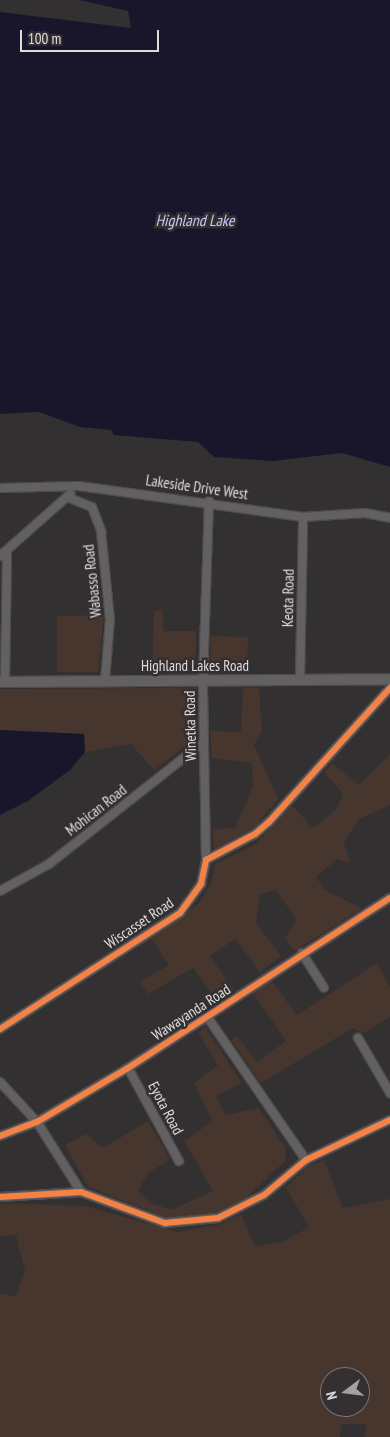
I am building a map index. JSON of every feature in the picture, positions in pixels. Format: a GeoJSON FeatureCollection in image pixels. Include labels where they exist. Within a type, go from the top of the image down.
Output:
{"type":"FeatureCollection","features":[{"type":"Feature","properties":{"kind":"street","name":"Lakeside Drive West"},"geometry":{"type":"LineString","coordinates":[[0,488],[79,486],[209,501],[303,517],[365,513],[390,518]]}},
{"type":"Feature","properties":{"kind":"street"},"geometry":{"type":"LineString","coordinates":[[0,556],[79,486]]}},
{"type":"Feature","properties":{"kind":"street","name":"Wabasso Road"},"geometry":{"type":"LineString","coordinates":[[67,497],[92,507],[102,531],[110,619],[105,680]]}},
{"type":"Feature","properties":{"kind":"street","name":"Winetka Road"},"geometry":{"type":"LineString","coordinates":[[206,860],[203,681],[209,501]]}},
{"type":"Feature","properties":{"kind":"street","name":"Keota Road"},"geometry":{"type":"LineString","coordinates":[[300,680],[303,517]]}},
{"type":"Feature","properties":{"kind":"street"},"geometry":{"type":"LineString","coordinates":[[2,682],[7,550]]}},
{"type":"Feature","properties":{"kind":"street","name":"Highland Lakes Road"},"geometry":{"type":"LineString","coordinates":[[2,682],[390,680]]}},
{"type":"Feature","properties":{"kind":"street"},"geometry":{"type":"LineString","coordinates":[[206,860],[255,834],[269,822],[390,688]]}},
{"type":"Feature","properties":{"kind":"street","name":"Mohican Road"},"geometry":{"type":"LineString","coordinates":[[0,891],[49,864],[204,742]]}},
{"type":"Feature","properties":{"kind":"street","name":"Wiscasset Road"},"geometry":{"type":"LineString","coordinates":[[0,1029],[180,913],[201,884],[206,860]]}},
{"type":"Feature","properties":{"kind":"street","name":"Wawayanda Road"},"geometry":{"type":"LineString","coordinates":[[0,1136],[37,1122],[128,1068],[208,1018],[302,953],[390,898]]}},
{"type":"Feature","properties":{"kind":"street"},"geometry":{"type":"LineString","coordinates":[[302,953],[324,988]]}},
{"type":"Feature","properties":{"kind":"street"},"geometry":{"type":"LineString","coordinates":[[208,1018],[306,1160]]}},
{"type":"Feature","properties":{"kind":"street"},"geometry":{"type":"LineString","coordinates":[[358,1038],[390,1093]]}},
{"type":"Feature","properties":{"kind":"street","name":"Eyota Road"},"geometry":{"type":"LineString","coordinates":[[128,1068],[179,1161]]}},
{"type":"Feature","properties":{"kind":"street"},"geometry":{"type":"LineString","coordinates":[[0,1082],[37,1122],[81,1192]]}},
{"type":"Feature","properties":{"kind":"street"},"geometry":{"type":"LineString","coordinates":[[0,1197],[81,1192],[165,1223],[191,1223],[218,1218],[244,1206],[306,1160],[390,1120]]}},
{"type":"Feature","properties":{"kind":"shaded area"},"geometry":{"type":"Polygon","coordinates":[[[162,609],[164,631],[196,631],[195,671],[152,672],[154,611],[162,609]]]}},
{"type":"Feature","properties":{"kind":"shaded area"},"geometry":{"type":"Polygon","coordinates":[[[104,615],[98,672],[57,672],[57,616],[104,615]]]}},
{"type":"Feature","properties":{"kind":"shaded area"},"geometry":{"type":"Polygon","coordinates":[[[211,636],[248,637],[247,672],[210,671],[211,636]]]}},
{"type":"Feature","properties":{"kind":"shaded area"},"geometry":{"type":"Polygon","coordinates":[[[198,688],[195,739],[154,770],[131,744],[85,752],[83,734],[0,730],[0,689],[198,688]]]}},
{"type":"Feature","properties":{"kind":"shaded area"},"geometry":{"type":"Polygon","coordinates":[[[243,688],[259,688],[262,730],[254,745],[278,799],[254,828],[214,849],[212,829],[235,828],[253,787],[252,763],[212,758],[210,731],[241,732],[243,688]]]}},
{"type":"Feature","properties":{"kind":"shaded area"},"geometry":{"type":"Polygon","coordinates":[[[390,754],[390,805],[359,819],[344,842],[350,863],[337,859],[316,877],[325,890],[362,908],[295,951],[285,938],[297,920],[276,890],[260,894],[256,923],[281,956],[260,972],[235,939],[210,956],[234,990],[218,1002],[193,968],[148,994],[140,982],[169,965],[151,939],[198,904],[211,884],[215,864],[256,844],[292,805],[313,828],[336,810],[343,794],[324,772],[332,763],[359,785],[390,754]]]}},
{"type":"Feature","properties":{"kind":"shaded area"},"geometry":{"type":"Polygon","coordinates":[[[377,963],[390,987],[390,1017],[364,1033],[353,1028],[261,1083],[231,1040],[237,1036],[257,1062],[286,1041],[253,993],[271,980],[297,1015],[377,963]]]}},
{"type":"Feature","properties":{"kind":"shaded area"},"geometry":{"type":"Polygon","coordinates":[[[205,1027],[242,1083],[216,1096],[225,1115],[259,1108],[285,1147],[286,1160],[243,1201],[217,1213],[190,1217],[165,1217],[88,1187],[65,1145],[86,1134],[103,1148],[148,1121],[170,1159],[148,1173],[138,1191],[150,1203],[172,1210],[213,1191],[184,1141],[213,1121],[194,1083],[218,1065],[198,1033],[205,1027]]]}},
{"type":"Feature","properties":{"kind":"shaded area"},"geometry":{"type":"Polygon","coordinates":[[[324,1160],[343,1208],[390,1199],[390,1437],[365,1437],[366,1424],[341,1424],[340,1437],[0,1437],[0,1294],[16,1296],[25,1271],[16,1235],[0,1236],[0,1203],[85,1206],[178,1232],[218,1225],[241,1215],[255,1246],[283,1242],[309,1227],[286,1188],[307,1167],[324,1160]]]}},
{"type":"Feature","properties":{"kind":"water","name":"Highland Lake"},"geometry":{"type":"Polygon","coordinates":[[[80,0],[390,0],[390,467],[342,453],[273,461],[214,457],[198,442],[114,435],[111,430],[80,427],[39,412],[0,414],[0,12],[131,28],[128,11],[80,0]]]}},
{"type":"Feature","properties":{"kind":"water"},"geometry":{"type":"Polygon","coordinates":[[[0,730],[84,734],[85,752],[70,770],[28,801],[0,815],[0,730]]]}},
{"type":"Feature","properties":{"kind":"cycle path"},"geometry":{"type":"LineString","coordinates":[[0,1029],[180,913],[201,884],[206,860],[255,834],[269,822],[390,688]]}},
{"type":"Feature","properties":{"kind":"cycle path"},"geometry":{"type":"LineString","coordinates":[[0,1136],[37,1122],[128,1068],[390,898]]}},
{"type":"Feature","properties":{"kind":"cycle path"},"geometry":{"type":"LineString","coordinates":[[0,1197],[81,1192],[165,1223],[218,1218],[264,1195],[306,1160],[390,1120]]}}]}
